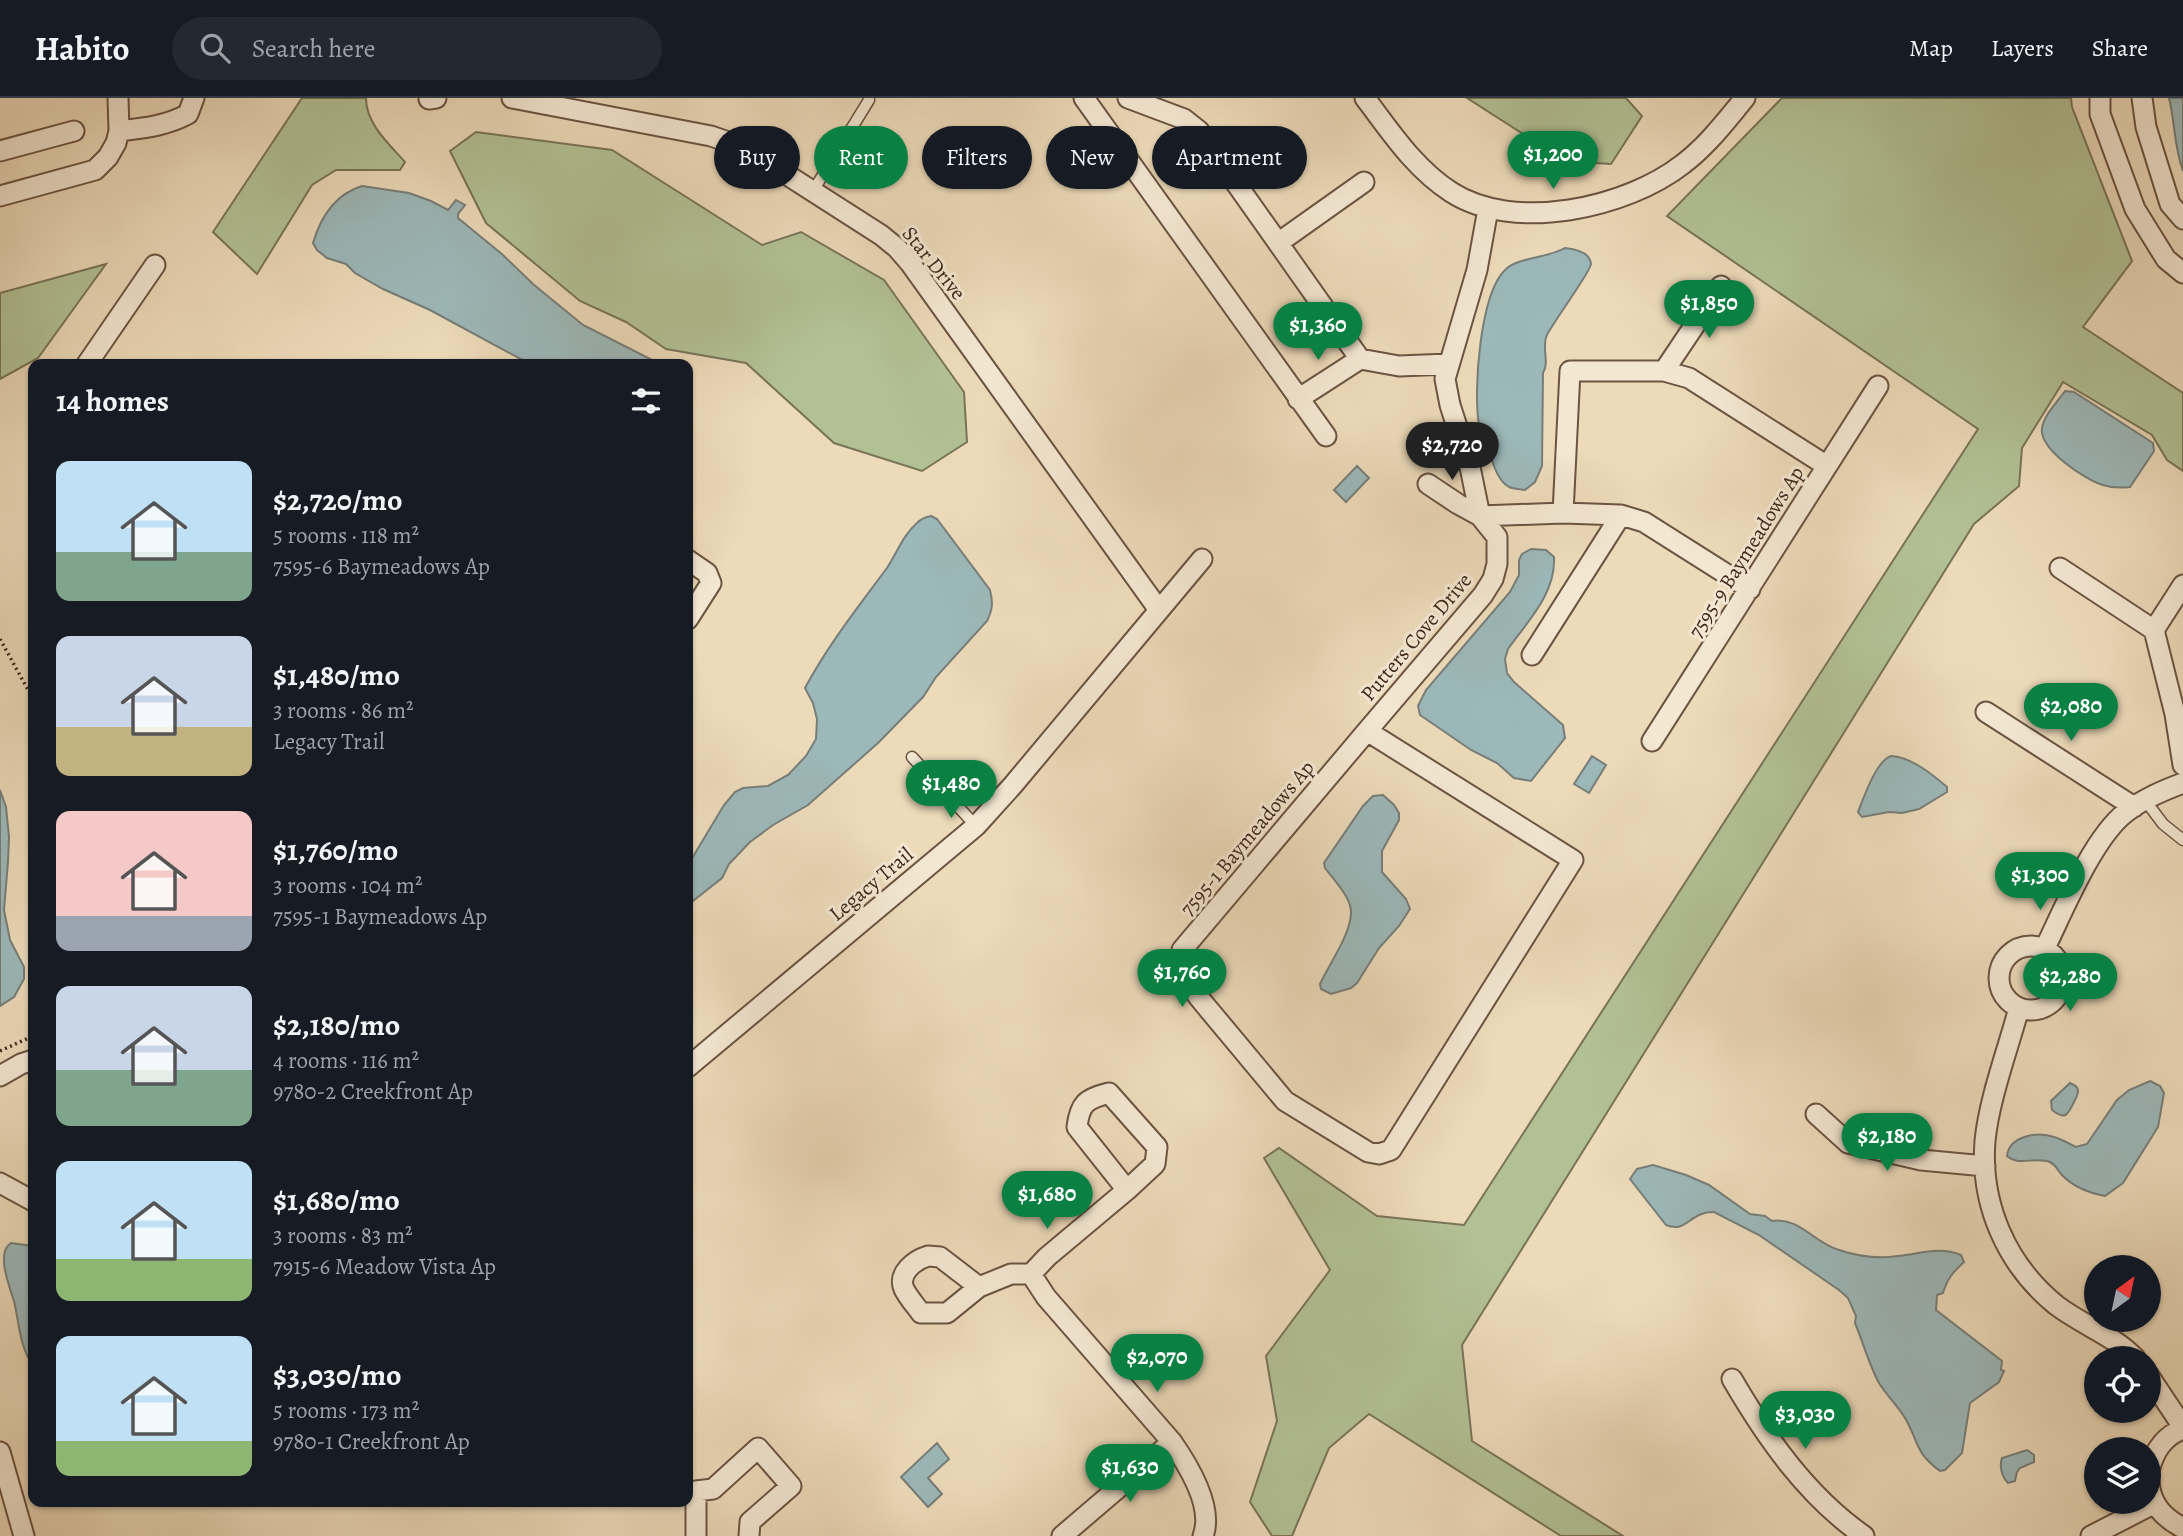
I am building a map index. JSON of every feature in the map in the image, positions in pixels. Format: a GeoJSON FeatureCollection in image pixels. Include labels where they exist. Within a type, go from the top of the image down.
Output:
{"type":"FeatureCollection","features":[{"type":"Feature","properties":{"kind":"street"},"geometry":{"type":"LineString","coordinates":[[0,196],[95,170],[108,157],[116,143],[119,131],[118,98]]}},
{"type":"Feature","properties":{"kind":"street"},"geometry":{"type":"LineString","coordinates":[[119,131],[161,126],[177,120],[188,114],[194,98]]}},
{"type":"Feature","properties":{"kind":"street"},"geometry":{"type":"LineString","coordinates":[[429,99],[436,98]]}},
{"type":"Feature","properties":{"kind":"street","name":"Star Drive"},"geometry":{"type":"LineString","coordinates":[[512,98],[711,136],[734,144],[756,155],[881,235],[910,263],[1159,610]]}},
{"type":"Feature","properties":{"kind":"street"},"geometry":{"type":"LineString","coordinates":[[1084,98],[1326,436]]}},
{"type":"Feature","properties":{"kind":"street"},"geometry":{"type":"LineString","coordinates":[[1128,98],[1184,119],[1199,131],[1360,359]]}},
{"type":"Feature","properties":{"kind":"street"},"geometry":{"type":"LineString","coordinates":[[1365,98],[1415,163],[1452,193],[1488,208],[1525,213],[1570,210],[1612,201],[1665,177],[1721,129],[1745,98]]}},
{"type":"Feature","properties":{"kind":"street"},"geometry":{"type":"LineString","coordinates":[[2100,98],[2100,114],[2135,209],[2166,259],[2183,273]]}},
{"type":"Feature","properties":{"kind":"street"},"geometry":{"type":"LineString","coordinates":[[2142,98],[2146,127],[2170,204],[2183,219]]}},
{"type":"Feature","properties":{"kind":"street"},"geometry":{"type":"LineString","coordinates":[[0,151],[74,131]]}},
{"type":"Feature","properties":{"kind":"street"},"geometry":{"type":"LineString","coordinates":[[1278,243],[1364,182]]}},
{"type":"Feature","properties":{"kind":"street","name":"Putters Cove Drive"},"geometry":{"type":"LineString","coordinates":[[1367,731],[1483,595],[1493,579],[1497,564],[1497,537],[1480,516],[1470,467],[1450,405],[1445,379],[1477,270],[1488,208]]}},
{"type":"Feature","properties":{"kind":"street"},"geometry":{"type":"LineString","coordinates":[[90,359],[155,265]]}},
{"type":"Feature","properties":{"kind":"street"},"geometry":{"type":"LineString","coordinates":[[1664,371],[1721,286]]}},
{"type":"Feature","properties":{"kind":"street"},"geometry":{"type":"LineString","coordinates":[[1298,398],[1360,359],[1399,366],[1449,364]]}},
{"type":"Feature","properties":{"kind":"street"},"geometry":{"type":"LineString","coordinates":[[1563,513],[1570,371],[1664,371],[1689,378],[1827,466]]}},
{"type":"Feature","properties":{"kind":"street","name":"7595-9 Baymeadows Ap"},"geometry":{"type":"LineString","coordinates":[[1652,741],[1878,386]]}},
{"type":"Feature","properties":{"kind":"street"},"geometry":{"type":"LineString","coordinates":[[1428,484],[1458,505],[1480,516],[1563,513],[1621,515],[1644,522],[1750,589]]}},
{"type":"Feature","properties":{"kind":"street"},"geometry":{"type":"LineString","coordinates":[[1532,655],[1621,515]]}},
{"type":"Feature","properties":{"kind":"street","name":"Legacy Trail"},"geometry":{"type":"LineString","coordinates":[[693,1063],[976,826],[1202,559]]}},
{"type":"Feature","properties":{"kind":"street"},"geometry":{"type":"LineString","coordinates":[[693,563],[707,573],[711,583],[693,611]]}},
{"type":"Feature","properties":{"kind":"street"},"geometry":{"type":"LineString","coordinates":[[2060,568],[2154,630],[2175,713],[2183,765]]}},
{"type":"Feature","properties":{"kind":"street"},"geometry":{"type":"LineString","coordinates":[[2154,630],[2183,584]]}},
{"type":"Feature","properties":{"kind":"street"},"geometry":{"type":"LineString","coordinates":[[1986,712],[2139,804]]}},
{"type":"Feature","properties":{"kind":"street","name":"7595-1 Baymeadows Ap"},"geometry":{"type":"LineString","coordinates":[[1367,731],[1573,860],[1391,1150],[1379,1154],[1368,1152],[1285,1101],[1199,999],[1179,970],[1182,950],[1367,731]]}},
{"type":"Feature","properties":{"kind":"street"},"geometry":{"type":"LineString","coordinates":[[2045,948],[2071,893],[2111,828],[2139,804],[2157,793],[2183,783]]}},
{"type":"Feature","properties":{"kind":"street"},"geometry":{"type":"LineString","coordinates":[[2025,946],[2045,948],[2059,960],[2062,969],[2062,986],[2058,996],[2040,1009],[2019,1007],[2004,994],[2000,985],[2002,964],[2015,950],[2025,946]]}},
{"type":"Feature","properties":{"kind":"street"},"geometry":{"type":"LineString","coordinates":[[2019,1007],[1990,1112],[1985,1141],[1986,1187],[1995,1222],[2012,1256],[2055,1304],[2121,1346]]}},
{"type":"Feature","properties":{"kind":"street"},"geometry":{"type":"LineString","coordinates":[[0,1076],[28,1062]]}},
{"type":"Feature","properties":{"kind":"street"},"geometry":{"type":"LineString","coordinates":[[979,1287],[1011,1274],[1031,1274],[1047,1257],[1127,1190],[1155,1164],[1157,1147],[1109,1093],[1091,1097],[1079,1110],[1077,1127],[1127,1190]]}},
{"type":"Feature","properties":{"kind":"street"},"geometry":{"type":"LineString","coordinates":[[1816,1114],[1848,1143],[1921,1160],[1985,1166]]}},
{"type":"Feature","properties":{"kind":"street"},"geometry":{"type":"LineString","coordinates":[[0,1183],[28,1198]]}},
{"type":"Feature","properties":{"kind":"street"},"geometry":{"type":"LineString","coordinates":[[1031,1274],[1046,1297],[1172,1442],[1194,1480],[1207,1517],[1203,1536]]}},
{"type":"Feature","properties":{"kind":"street"},"geometry":{"type":"LineString","coordinates":[[1732,1379],[1757,1422],[1805,1485],[1842,1520],[1864,1536]]}},
{"type":"Feature","properties":{"kind":"street"},"geometry":{"type":"LineString","coordinates":[[2161,1394],[2183,1428],[2161,1444]]}},
{"type":"Feature","properties":{"kind":"street"},"geometry":{"type":"LineString","coordinates":[[1062,1536],[1172,1442]]}},
{"type":"Feature","properties":{"kind":"street"},"geometry":{"type":"LineString","coordinates":[[696,1536],[696,1491],[713,1489],[758,1448],[791,1486],[750,1522],[749,1536]]}},
{"type":"Feature","properties":{"kind":"street"},"geometry":{"type":"LineString","coordinates":[[0,1452],[24,1536]]}},
{"type":"Feature","properties":{"kind":"street"},"geometry":{"type":"LineString","coordinates":[[2161,1510],[2169,1520],[2183,1528]]}},
{"type":"Feature","properties":{"kind":"street"},"geometry":{"type":"LineString","coordinates":[[2091,1536],[2134,1514]]}},
{"type":"Feature","properties":{"kind":"lane"},"geometry":{"type":"LineString","coordinates":[[813,191],[869,100]]}},
{"type":"Feature","properties":{"kind":"lane"},"geometry":{"type":"LineString","coordinates":[[912,757],[976,826]]}},
{"type":"Feature","properties":{"kind":"lane"},"geometry":{"type":"LineString","coordinates":[[2139,804],[2183,840]]}},
{"type":"Feature","properties":{"kind":"path"},"geometry":{"type":"LineString","coordinates":[[0,639],[28,686]]}},
{"type":"Feature","properties":{"kind":"path"},"geometry":{"type":"LineString","coordinates":[[0,1051],[28,1038]]}},
{"type":"Feature","properties":{"kind":"green space"},"geometry":{"type":"Polygon","coordinates":[[[302,98],[366,98],[374,125],[405,162],[400,170],[336,170],[312,185],[257,274],[213,232],[302,98]]]}},
{"type":"Feature","properties":{"kind":"green space"},"geometry":{"type":"Polygon","coordinates":[[[1467,98],[1626,98],[1642,116],[1611,164],[1565,161],[1467,98]]]}},
{"type":"Feature","properties":{"kind":"green space"},"geometry":{"type":"Polygon","coordinates":[[[1782,98],[2071,98],[2072,107],[2132,261],[2083,327],[2183,393],[2183,471],[2167,460],[2152,435],[2063,382],[2022,448],[2019,486],[1974,524],[1462,1345],[1472,1441],[1623,1536],[1561,1536],[1369,1414],[1329,1448],[1292,1536],[1272,1536],[1250,1502],[1277,1421],[1266,1356],[1330,1270],[1264,1158],[1279,1148],[1377,1216],[1464,1225],[1978,429],[1667,216],[1782,98]]]}},
{"type":"Feature","properties":{"kind":"green space"},"geometry":{"type":"Polygon","coordinates":[[[476,132],[612,150],[762,245],[801,232],[884,280],[964,392],[967,442],[922,471],[834,443],[746,363],[666,349],[626,322],[580,301],[486,223],[450,151],[476,132]]]}},
{"type":"Feature","properties":{"kind":"green space"},"geometry":{"type":"Polygon","coordinates":[[[106,264],[38,358],[28,359],[28,364],[0,379],[0,293],[106,264]]]}},
{"type":"Feature","properties":{"kind":"water"},"geometry":{"type":"Polygon","coordinates":[[[2169,98],[2183,98],[2183,171],[2178,153],[2169,98]]]}},
{"type":"Feature","properties":{"kind":"water"},"geometry":{"type":"Polygon","coordinates":[[[362,186],[409,193],[448,210],[456,200],[465,205],[458,218],[533,284],[583,325],[650,359],[521,359],[430,310],[383,289],[355,273],[346,264],[327,258],[313,243],[320,224],[337,200],[362,186]]]}},
{"type":"Feature","properties":{"kind":"water"},"geometry":{"type":"Polygon","coordinates":[[[1565,248],[1585,254],[1591,264],[1545,340],[1542,466],[1535,482],[1525,490],[1513,488],[1506,485],[1498,475],[1479,425],[1478,367],[1484,321],[1496,282],[1505,270],[1517,262],[1565,248]]]}},
{"type":"Feature","properties":{"kind":"water"},"geometry":{"type":"Polygon","coordinates":[[[2065,391],[2074,392],[2153,443],[2154,451],[2130,487],[2106,486],[2095,482],[2065,463],[2048,445],[2043,436],[2043,423],[2065,391]]]}},
{"type":"Feature","properties":{"kind":"water"},"geometry":{"type":"Polygon","coordinates":[[[1357,466],[1369,478],[1346,502],[1334,490],[1357,466]]]}},
{"type":"Feature","properties":{"kind":"water"},"geometry":{"type":"Polygon","coordinates":[[[931,516],[937,519],[990,590],[992,606],[987,621],[936,677],[923,697],[878,743],[808,805],[750,842],[729,864],[722,878],[693,901],[693,857],[724,805],[735,792],[743,788],[768,786],[788,775],[806,756],[816,739],[817,719],[805,688],[833,641],[887,568],[908,533],[931,516]]]}},
{"type":"Feature","properties":{"kind":"water"},"geometry":{"type":"Polygon","coordinates":[[[1531,549],[1546,550],[1554,557],[1553,570],[1546,595],[1508,649],[1505,659],[1507,673],[1563,725],[1565,738],[1531,781],[1514,778],[1497,763],[1471,750],[1420,715],[1418,706],[1426,690],[1510,592],[1519,575],[1519,560],[1522,554],[1531,549]]]}},
{"type":"Feature","properties":{"kind":"water"},"geometry":{"type":"Polygon","coordinates":[[[1592,756],[1606,765],[1589,793],[1574,784],[1592,756]]]}},
{"type":"Feature","properties":{"kind":"water"},"geometry":{"type":"Polygon","coordinates":[[[1891,756],[1906,759],[1921,767],[1947,787],[1947,792],[1919,809],[1862,817],[1858,812],[1871,780],[1880,765],[1891,756]]]}},
{"type":"Feature","properties":{"kind":"water"},"geometry":{"type":"Polygon","coordinates":[[[0,790],[6,807],[9,837],[4,910],[10,940],[24,967],[24,979],[14,997],[0,1006],[0,790]]]}},
{"type":"Feature","properties":{"kind":"water"},"geometry":{"type":"Polygon","coordinates":[[[1383,795],[1394,805],[1399,813],[1399,820],[1382,851],[1382,872],[1406,899],[1410,909],[1379,948],[1357,983],[1351,988],[1331,994],[1321,989],[1320,984],[1348,929],[1351,911],[1344,894],[1324,863],[1363,806],[1373,796],[1383,795]]]}},
{"type":"Feature","properties":{"kind":"water"},"geometry":{"type":"Polygon","coordinates":[[[2150,1081],[2160,1086],[2164,1093],[2158,1127],[2123,1183],[2105,1196],[2076,1185],[2050,1162],[2017,1161],[2007,1156],[2013,1144],[2033,1135],[2047,1135],[2076,1147],[2087,1144],[2117,1100],[2129,1090],[2150,1081]]]}},
{"type":"Feature","properties":{"kind":"water"},"geometry":{"type":"Polygon","coordinates":[[[2070,1083],[2077,1088],[2077,1096],[2068,1113],[2060,1115],[2052,1110],[2051,1101],[2070,1083]]]}},
{"type":"Feature","properties":{"kind":"water"},"geometry":{"type":"Polygon","coordinates":[[[1653,1165],[1709,1185],[1750,1214],[1765,1216],[1772,1221],[1791,1223],[1830,1247],[1846,1252],[1876,1257],[1937,1251],[1961,1255],[1964,1262],[1951,1276],[1943,1293],[1937,1295],[1936,1310],[2002,1361],[2001,1370],[2004,1371],[1999,1382],[1970,1403],[1962,1453],[1945,1470],[1940,1471],[1922,1453],[1905,1418],[1875,1376],[1848,1298],[1759,1235],[1714,1212],[1699,1215],[1679,1227],[1666,1225],[1630,1179],[1637,1169],[1653,1165]]]}},
{"type":"Feature","properties":{"kind":"water"},"geometry":{"type":"Polygon","coordinates":[[[11,1243],[28,1245],[28,1356],[5,1268],[7,1247],[11,1243]]]}},
{"type":"Feature","properties":{"kind":"water"},"geometry":{"type":"Polygon","coordinates":[[[937,1443],[949,1459],[928,1478],[942,1494],[928,1507],[901,1477],[937,1443]]]}},
{"type":"Feature","properties":{"kind":"water"},"geometry":{"type":"Polygon","coordinates":[[[2027,1450],[2034,1455],[2034,1462],[2020,1468],[2015,1481],[2008,1483],[2002,1471],[2002,1458],[2027,1450]]]}}]}
